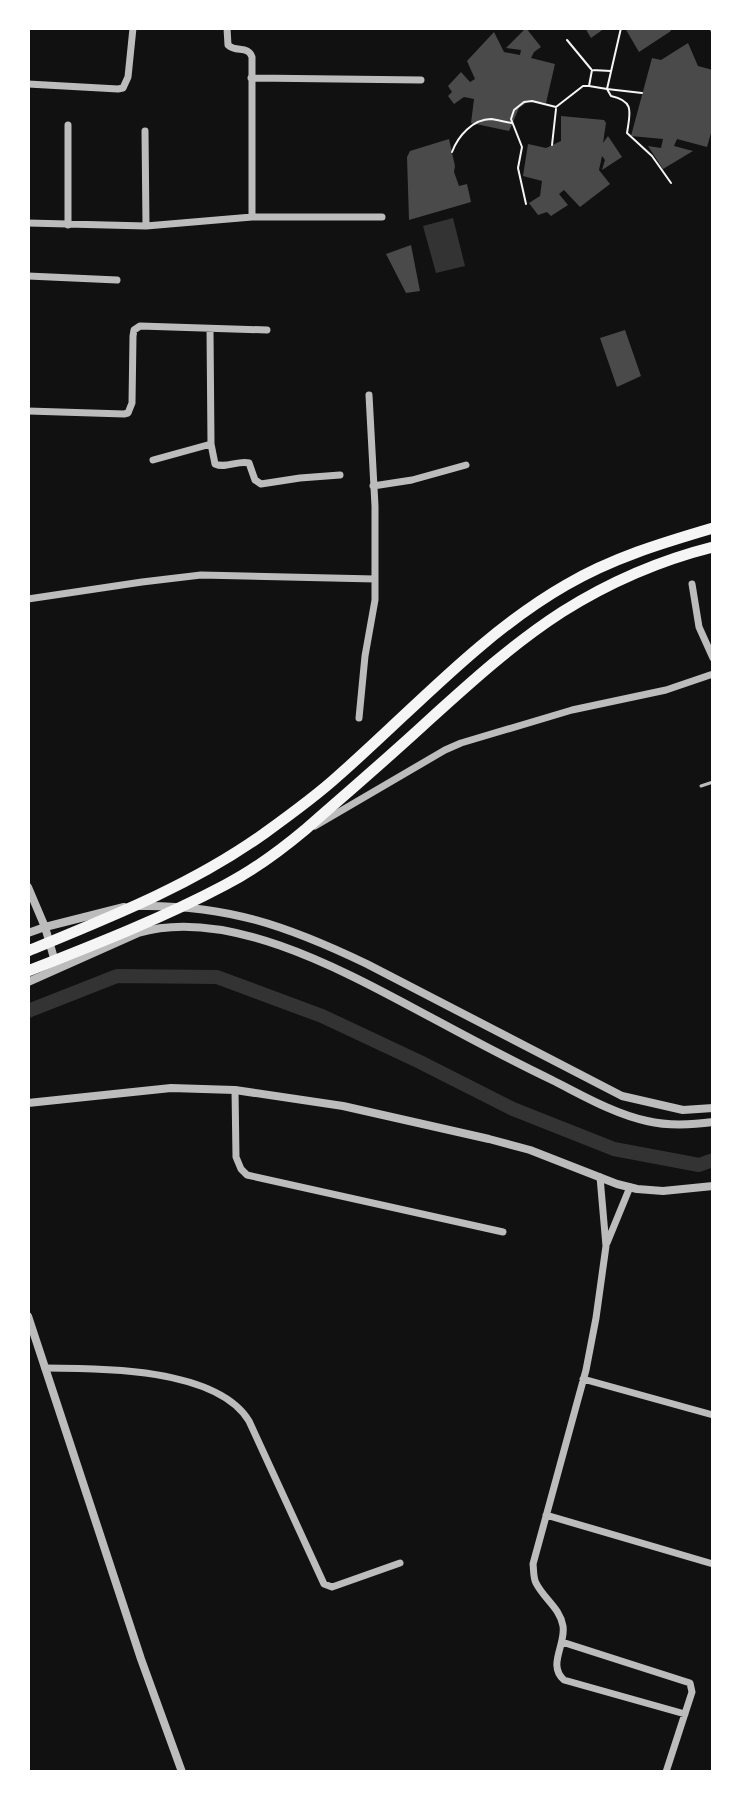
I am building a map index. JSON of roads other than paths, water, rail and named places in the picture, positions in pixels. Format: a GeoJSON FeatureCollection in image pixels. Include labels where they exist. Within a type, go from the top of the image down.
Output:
{"type":"FeatureCollection","features":[{"type":"Feature","properties":{"kind":"highway"},"geometry":{"type":"LineString","coordinates":[[28,951],[147,902],[261,836],[336,778],[487,642],[565,585],[642,550],[713,528]]}},
{"type":"Feature","properties":{"kind":"highway"},"geometry":{"type":"LineString","coordinates":[[28,971],[117,935],[225,885],[250,870],[306,829],[489,666],[540,627],[590,596],[643,570],[713,547]]}},
{"type":"Feature","properties":{"kind":"street"},"geometry":{"type":"LineString","coordinates":[[28,84],[123,88],[128,77],[133,28]]}},
{"type":"Feature","properties":{"kind":"street"},"geometry":{"type":"LineString","coordinates":[[227,28],[228,45],[251,54],[252,217]]}},
{"type":"Feature","properties":{"kind":"street"},"geometry":{"type":"LineString","coordinates":[[251,78],[421,80]]}},
{"type":"Feature","properties":{"kind":"street"},"geometry":{"type":"LineString","coordinates":[[68,125],[68,225]]}},
{"type":"Feature","properties":{"kind":"street"},"geometry":{"type":"LineString","coordinates":[[145,131],[146,226]]}},
{"type":"Feature","properties":{"kind":"street"},"geometry":{"type":"LineString","coordinates":[[28,223],[146,226],[252,217],[382,217]]}},
{"type":"Feature","properties":{"kind":"street"},"geometry":{"type":"LineString","coordinates":[[28,276],[117,280]]}},
{"type":"Feature","properties":{"kind":"street"},"geometry":{"type":"LineString","coordinates":[[28,411],[128,413],[132,403],[133,336],[137,327],[267,330]]}},
{"type":"Feature","properties":{"kind":"street"},"geometry":{"type":"LineString","coordinates":[[210,329],[211,444],[215,464],[221,466],[245,461],[249,463],[255,480],[261,484],[340,475]]}},
{"type":"Feature","properties":{"kind":"street"},"geometry":{"type":"LineString","coordinates":[[359,718],[365,656],[375,607],[375,506],[369,395]]}},
{"type":"Feature","properties":{"kind":"street"},"geometry":{"type":"LineString","coordinates":[[153,460],[211,444]]}},
{"type":"Feature","properties":{"kind":"street"},"geometry":{"type":"LineString","coordinates":[[373,486],[412,480],[466,465]]}},
{"type":"Feature","properties":{"kind":"street"},"geometry":{"type":"LineString","coordinates":[[28,599],[201,575],[375,579]]}},
{"type":"Feature","properties":{"kind":"street"},"geometry":{"type":"LineString","coordinates":[[692,584],[699,627],[713,658]]}},
{"type":"Feature","properties":{"kind":"street"},"geometry":{"type":"LineString","coordinates":[[28,982],[187,908],[307,831],[445,750],[559,713],[666,690],[713,674]]}},
{"type":"Feature","properties":{"kind":"street"},"geometry":{"type":"LineString","coordinates":[[29,892],[45,927],[57,969]]}},
{"type":"Feature","properties":{"kind":"street"},"geometry":{"type":"LineString","coordinates":[[28,933],[123,907],[219,911],[264,921],[333,948],[622,1096],[683,1110],[713,1108]]}},
{"type":"Feature","properties":{"kind":"street"},"geometry":{"type":"LineString","coordinates":[[138,933],[179,926],[243,934],[299,951],[618,1112],[657,1123],[713,1122]]}},
{"type":"Feature","properties":{"kind":"street"},"geometry":{"type":"LineString","coordinates":[[28,1103],[171,1088],[235,1090],[343,1106],[489,1139],[530,1150],[630,1187],[663,1191],[713,1186]]}},
{"type":"Feature","properties":{"kind":"street"},"geometry":{"type":"LineString","coordinates":[[235,1090],[236,1157],[238,1165],[247,1175],[503,1232]]}},
{"type":"Feature","properties":{"kind":"street"},"geometry":{"type":"LineString","coordinates":[[600,1177],[606,1246],[596,1318],[583,1379],[533,1564],[534,1577],[560,1615],[564,1631],[556,1664],[557,1672],[564,1680],[685,1714]]}},
{"type":"Feature","properties":{"kind":"street"},"geometry":{"type":"LineString","coordinates":[[606,1246],[630,1187]]}},
{"type":"Feature","properties":{"kind":"street"},"geometry":{"type":"LineString","coordinates":[[28,1316],[141,1659],[182,1772]]}},
{"type":"Feature","properties":{"kind":"street"},"geometry":{"type":"LineString","coordinates":[[45,1368],[131,1371],[189,1382],[230,1400],[243,1410],[249,1421],[324,1584],[332,1587],[400,1563]]}},
{"type":"Feature","properties":{"kind":"street"},"geometry":{"type":"LineString","coordinates":[[583,1379],[713,1415]]}},
{"type":"Feature","properties":{"kind":"street"},"geometry":{"type":"LineString","coordinates":[[546,1515],[713,1564]]}},
{"type":"Feature","properties":{"kind":"street"},"geometry":{"type":"LineString","coordinates":[[562,1642],[690,1683],[692,1692],[666,1772]]}},
{"type":"Feature","properties":{"kind":"lane"},"geometry":{"type":"LineString","coordinates":[[701,786],[713,782]]}},
{"type":"Feature","properties":{"kind":"waterway"},"geometry":{"type":"LineString","coordinates":[[28,1011],[117,976],[217,977],[322,1016],[513,1109],[614,1149],[699,1165],[713,1160]]}}]}
